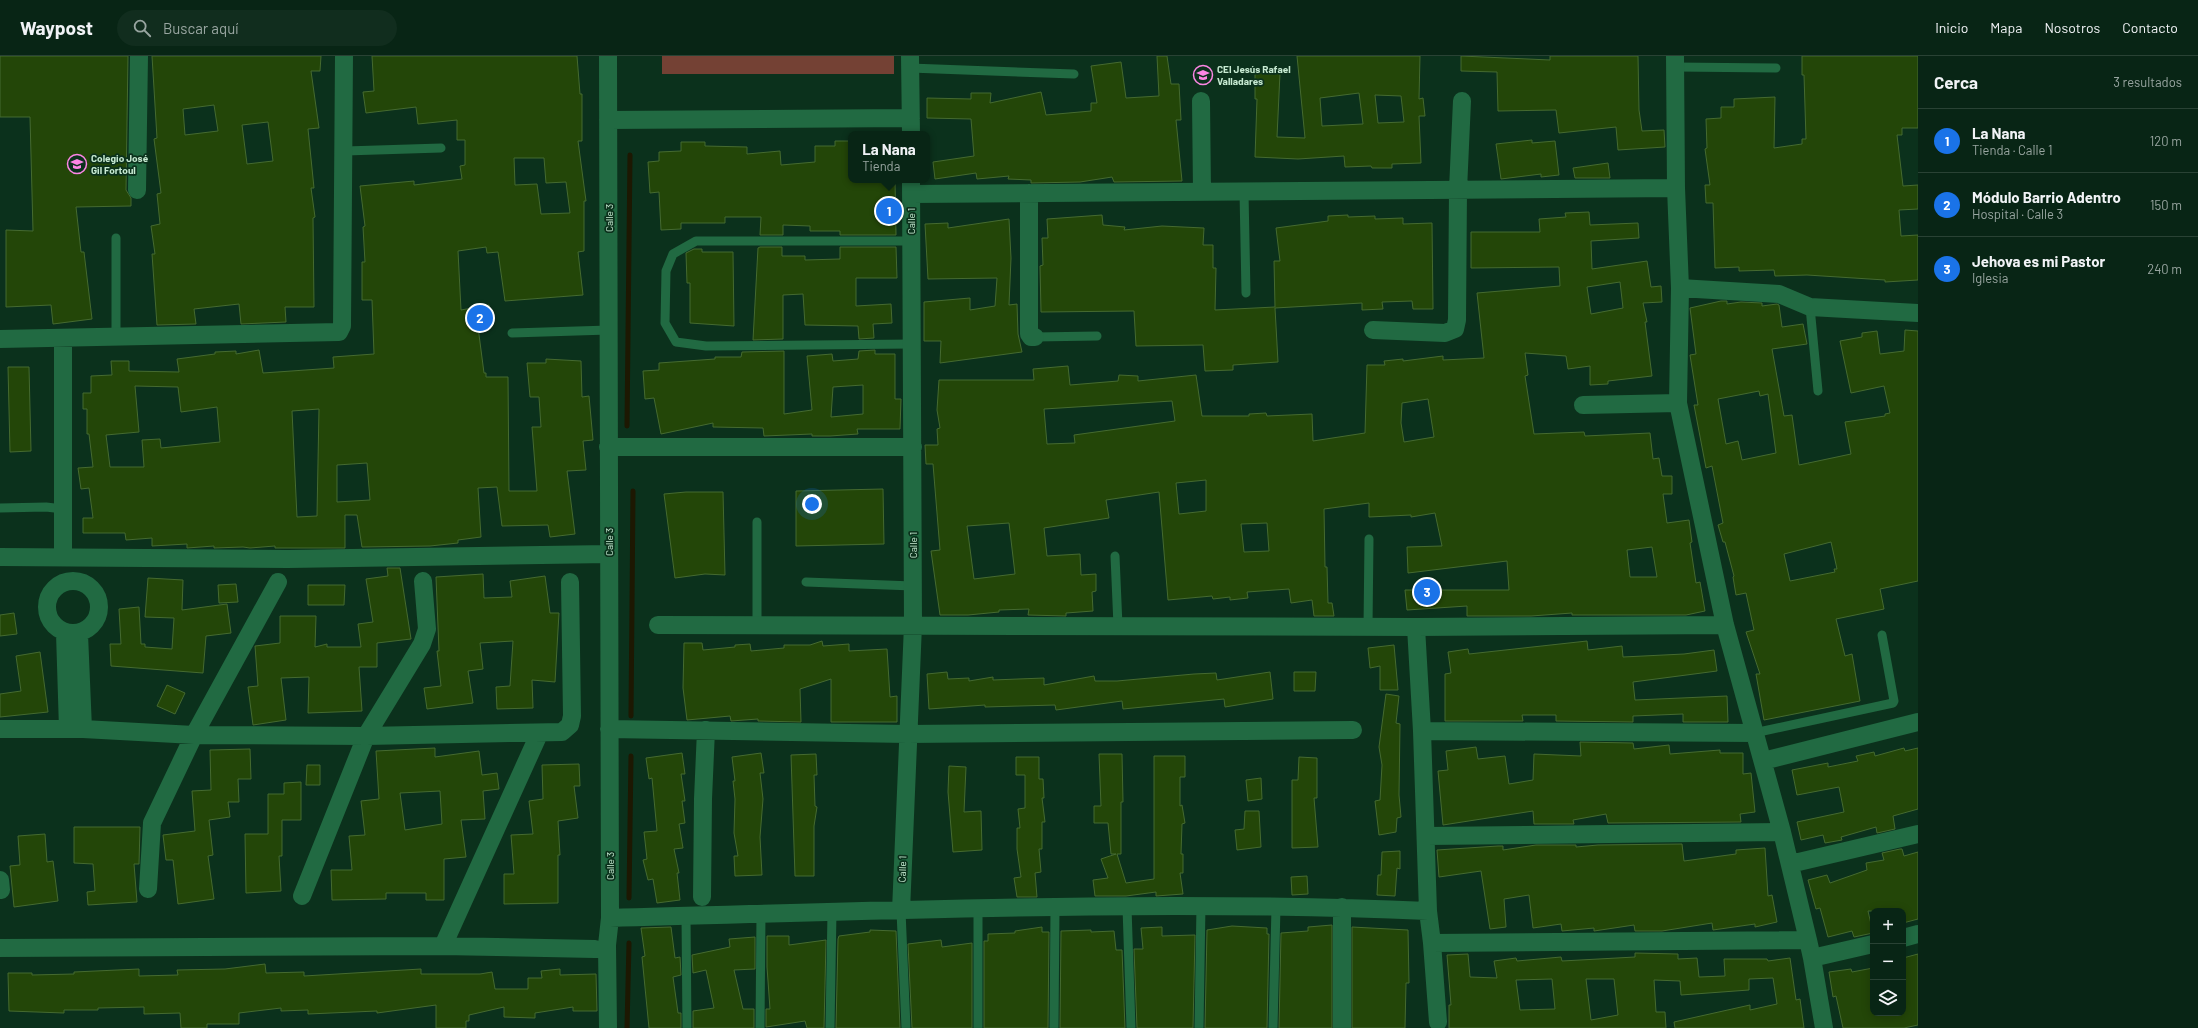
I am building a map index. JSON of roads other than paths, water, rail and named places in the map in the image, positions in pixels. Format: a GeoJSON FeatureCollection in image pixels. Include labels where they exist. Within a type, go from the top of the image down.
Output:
{"type":"FeatureCollection","features":[{"type":"Feature","properties":{"kind":"street"},"geometry":{"type":"LineString","coordinates":[[137,190],[139,56]]}},
{"type":"Feature","properties":{"kind":"street"},"geometry":{"type":"LineString","coordinates":[[0,339],[116,338],[339,332],[342,326],[345,151],[344,56]]}},
{"type":"Feature","properties":{"kind":"street","name":"Calle 3"},"geometry":{"type":"LineString","coordinates":[[608,56],[610,918],[607,945],[608,1028]]}},
{"type":"Feature","properties":{"kind":"street"},"geometry":{"type":"LineString","coordinates":[[608,120],[911,126],[910,62]]}},
{"type":"Feature","properties":{"kind":"street"},"geometry":{"type":"LineString","coordinates":[[1676,62],[1676,188],[1680,288],[1678,403],[1725,626],[1790,864],[1812,958],[1824,1028]]}},
{"type":"Feature","properties":{"kind":"street"},"geometry":{"type":"LineString","coordinates":[[1201,101],[1202,192]]}},
{"type":"Feature","properties":{"kind":"street"},"geometry":{"type":"LineString","coordinates":[[1373,330],[1446,334],[1455,329],[1458,320],[1458,190],[1462,101]]}},
{"type":"Feature","properties":{"kind":"street"},"geometry":{"type":"LineString","coordinates":[[911,187],[1029,194],[1676,188]]}},
{"type":"Feature","properties":{"kind":"street","name":"Calle 1"},"geometry":{"type":"LineString","coordinates":[[901,911],[907,734],[914,625],[911,187]]}},
{"type":"Feature","properties":{"kind":"street"},"geometry":{"type":"LineString","coordinates":[[1029,194],[1029,334],[1031,337],[1035,337]]}},
{"type":"Feature","properties":{"kind":"street"},"geometry":{"type":"LineString","coordinates":[[1680,288],[1779,294],[1810,307],[1918,313]]}},
{"type":"Feature","properties":{"kind":"street"},"geometry":{"type":"LineString","coordinates":[[63,338],[63,557]]}},
{"type":"Feature","properties":{"kind":"street"},"geometry":{"type":"LineString","coordinates":[[1583,405],[1678,403]]}},
{"type":"Feature","properties":{"kind":"street"},"geometry":{"type":"LineString","coordinates":[[608,447],[913,447]]}},
{"type":"Feature","properties":{"kind":"street"},"geometry":{"type":"LineString","coordinates":[[0,557],[288,559],[609,554]]}},
{"type":"Feature","properties":{"kind":"street"},"geometry":{"type":"LineString","coordinates":[[302,896],[366,736],[422,644],[427,629],[423,581]]}},
{"type":"Feature","properties":{"kind":"street"},"geometry":{"type":"LineString","coordinates":[[148,889],[152,823],[194,736],[278,582]]}},
{"type":"Feature","properties":{"kind":"street"},"geometry":{"type":"LineString","coordinates":[[0,729],[76,729],[194,736],[366,736],[538,734],[562,732],[570,725],[572,716],[570,582]]}},
{"type":"Feature","properties":{"kind":"street"},"geometry":{"type":"LineString","coordinates":[[658,625],[1368,627],[1725,626]]}},
{"type":"Feature","properties":{"kind":"street"},"geometry":{"type":"LineString","coordinates":[[1416,627],[1422,731],[1428,911],[1438,1022]]}},
{"type":"Feature","properties":{"kind":"street"},"geometry":{"type":"LineString","coordinates":[[72,634],[76,729]]}},
{"type":"Feature","properties":{"kind":"street"},"geometry":{"type":"LineString","coordinates":[[1763,761],[1918,722]]}},
{"type":"Feature","properties":{"kind":"street"},"geometry":{"type":"LineString","coordinates":[[609,729],[907,734],[1353,730]]}},
{"type":"Feature","properties":{"kind":"street"},"geometry":{"type":"LineString","coordinates":[[702,897],[703,799],[706,730]]}},
{"type":"Feature","properties":{"kind":"street"},"geometry":{"type":"LineString","coordinates":[[1422,731],[1754,733]]}},
{"type":"Feature","properties":{"kind":"street"},"geometry":{"type":"LineString","coordinates":[[443,946],[538,734]]}},
{"type":"Feature","properties":{"kind":"street"},"geometry":{"type":"LineString","coordinates":[[1426,836],[1782,832]]}},
{"type":"Feature","properties":{"kind":"street"},"geometry":{"type":"LineString","coordinates":[[1790,864],[1918,834]]}},
{"type":"Feature","properties":{"kind":"street"},"geometry":{"type":"LineString","coordinates":[[610,918],[1202,905],[1342,907],[1428,911]]}},
{"type":"Feature","properties":{"kind":"street"},"geometry":{"type":"LineString","coordinates":[[1342,907],[1342,1028]]}},
{"type":"Feature","properties":{"kind":"street"},"geometry":{"type":"LineString","coordinates":[[1906,937],[1918,934]]}},
{"type":"Feature","properties":{"kind":"street"},"geometry":{"type":"LineString","coordinates":[[1432,943],[1808,940]]}},
{"type":"Feature","properties":{"kind":"street"},"geometry":{"type":"LineString","coordinates":[[1812,958],[1870,945]]}},
{"type":"Feature","properties":{"kind":"street"},"geometry":{"type":"LineString","coordinates":[[0,948],[443,946],[595,949]]}},
{"type":"Feature","properties":{"kind":"lane"},"geometry":{"type":"LineString","coordinates":[[910,62],[1074,74]]}},
{"type":"Feature","properties":{"kind":"lane"},"geometry":{"type":"LineString","coordinates":[[1676,62],[1776,68]]}},
{"type":"Feature","properties":{"kind":"lane"},"geometry":{"type":"LineString","coordinates":[[345,151],[441,148]]}},
{"type":"Feature","properties":{"kind":"lane"},"geometry":{"type":"LineString","coordinates":[[1244,192],[1246,293]]}},
{"type":"Feature","properties":{"kind":"lane"},"geometry":{"type":"LineString","coordinates":[[116,238],[116,338]]}},
{"type":"Feature","properties":{"kind":"lane"},"geometry":{"type":"LineString","coordinates":[[911,242],[696,241],[673,254],[670,260],[666,271],[665,323],[676,342],[706,346],[912,344]]}},
{"type":"Feature","properties":{"kind":"lane"},"geometry":{"type":"LineString","coordinates":[[1810,307],[1818,391]]}},
{"type":"Feature","properties":{"kind":"lane"},"geometry":{"type":"LineString","coordinates":[[512,333],[609,330]]}},
{"type":"Feature","properties":{"kind":"lane"},"geometry":{"type":"LineString","coordinates":[[1035,337],[1097,336]]}},
{"type":"Feature","properties":{"kind":"lane"},"geometry":{"type":"LineString","coordinates":[[0,508],[63,509]]}},
{"type":"Feature","properties":{"kind":"lane"},"geometry":{"type":"LineString","coordinates":[[757,522],[757,625]]}},
{"type":"Feature","properties":{"kind":"lane"},"geometry":{"type":"LineString","coordinates":[[1368,627],[1369,539]]}},
{"type":"Feature","properties":{"kind":"lane"},"geometry":{"type":"LineString","coordinates":[[1115,556],[1118,626]]}},
{"type":"Feature","properties":{"kind":"lane"},"geometry":{"type":"LineString","coordinates":[[806,582],[913,586]]}},
{"type":"Feature","properties":{"kind":"lane"},"geometry":{"type":"LineString","coordinates":[[1754,733],[1892,703],[1894,701],[1882,635]]}},
{"type":"Feature","properties":{"kind":"lane"},"geometry":{"type":"LineString","coordinates":[[1199,1028],[1202,905]]}},
{"type":"Feature","properties":{"kind":"lane"},"geometry":{"type":"LineString","coordinates":[[1127,907],[1131,1028]]}},
{"type":"Feature","properties":{"kind":"lane"},"geometry":{"type":"LineString","coordinates":[[1273,1028],[1276,907]]}},
{"type":"Feature","properties":{"kind":"lane"},"geometry":{"type":"LineString","coordinates":[[1054,1028],[1055,908]]}},
{"type":"Feature","properties":{"kind":"lane"},"geometry":{"type":"LineString","coordinates":[[978,909],[978,1028]]}},
{"type":"Feature","properties":{"kind":"lane"},"geometry":{"type":"LineString","coordinates":[[901,911],[906,1028]]}},
{"type":"Feature","properties":{"kind":"lane"},"geometry":{"type":"LineString","coordinates":[[830,1028],[832,912]]}},
{"type":"Feature","properties":{"kind":"lane"},"geometry":{"type":"LineString","coordinates":[[760,1028],[761,914]]}},
{"type":"Feature","properties":{"kind":"lane"},"geometry":{"type":"LineString","coordinates":[[686,916],[687,1028]]}},
{"type":"Feature","properties":{"kind":"waterway"},"geometry":{"type":"LineString","coordinates":[[627,426],[630,155]]}},
{"type":"Feature","properties":{"kind":"waterway"},"geometry":{"type":"LineString","coordinates":[[631,716],[633,491]]}},
{"type":"Feature","properties":{"kind":"waterway"},"geometry":{"type":"LineString","coordinates":[[629,898],[631,756]]}},
{"type":"Feature","properties":{"kind":"waterway"},"geometry":{"type":"LineString","coordinates":[[627,1028],[629,943]]}},
{"type":"Feature","properties":{"kind":"place","name":"CEI Jesús Rafael Valladares"},"geometry":{"type":"Point","coordinates":[1203,75]}},
{"type":"Feature","properties":{"kind":"place","name":"Colegio José Gil Fortoul"},"geometry":{"type":"Point","coordinates":[77,164]}},
{"type":"Feature","properties":{"kind":"place","name":"La Nana"},"geometry":{"type":"Point","coordinates":[889,211]}},
{"type":"Feature","properties":{"kind":"place","name":"Módulo Barrio Adentro"},"geometry":{"type":"Point","coordinates":[480,318]}},
{"type":"Feature","properties":{"kind":"place","name":"Jehova es mi Pastor"},"geometry":{"type":"Point","coordinates":[1427,592]}}]}
